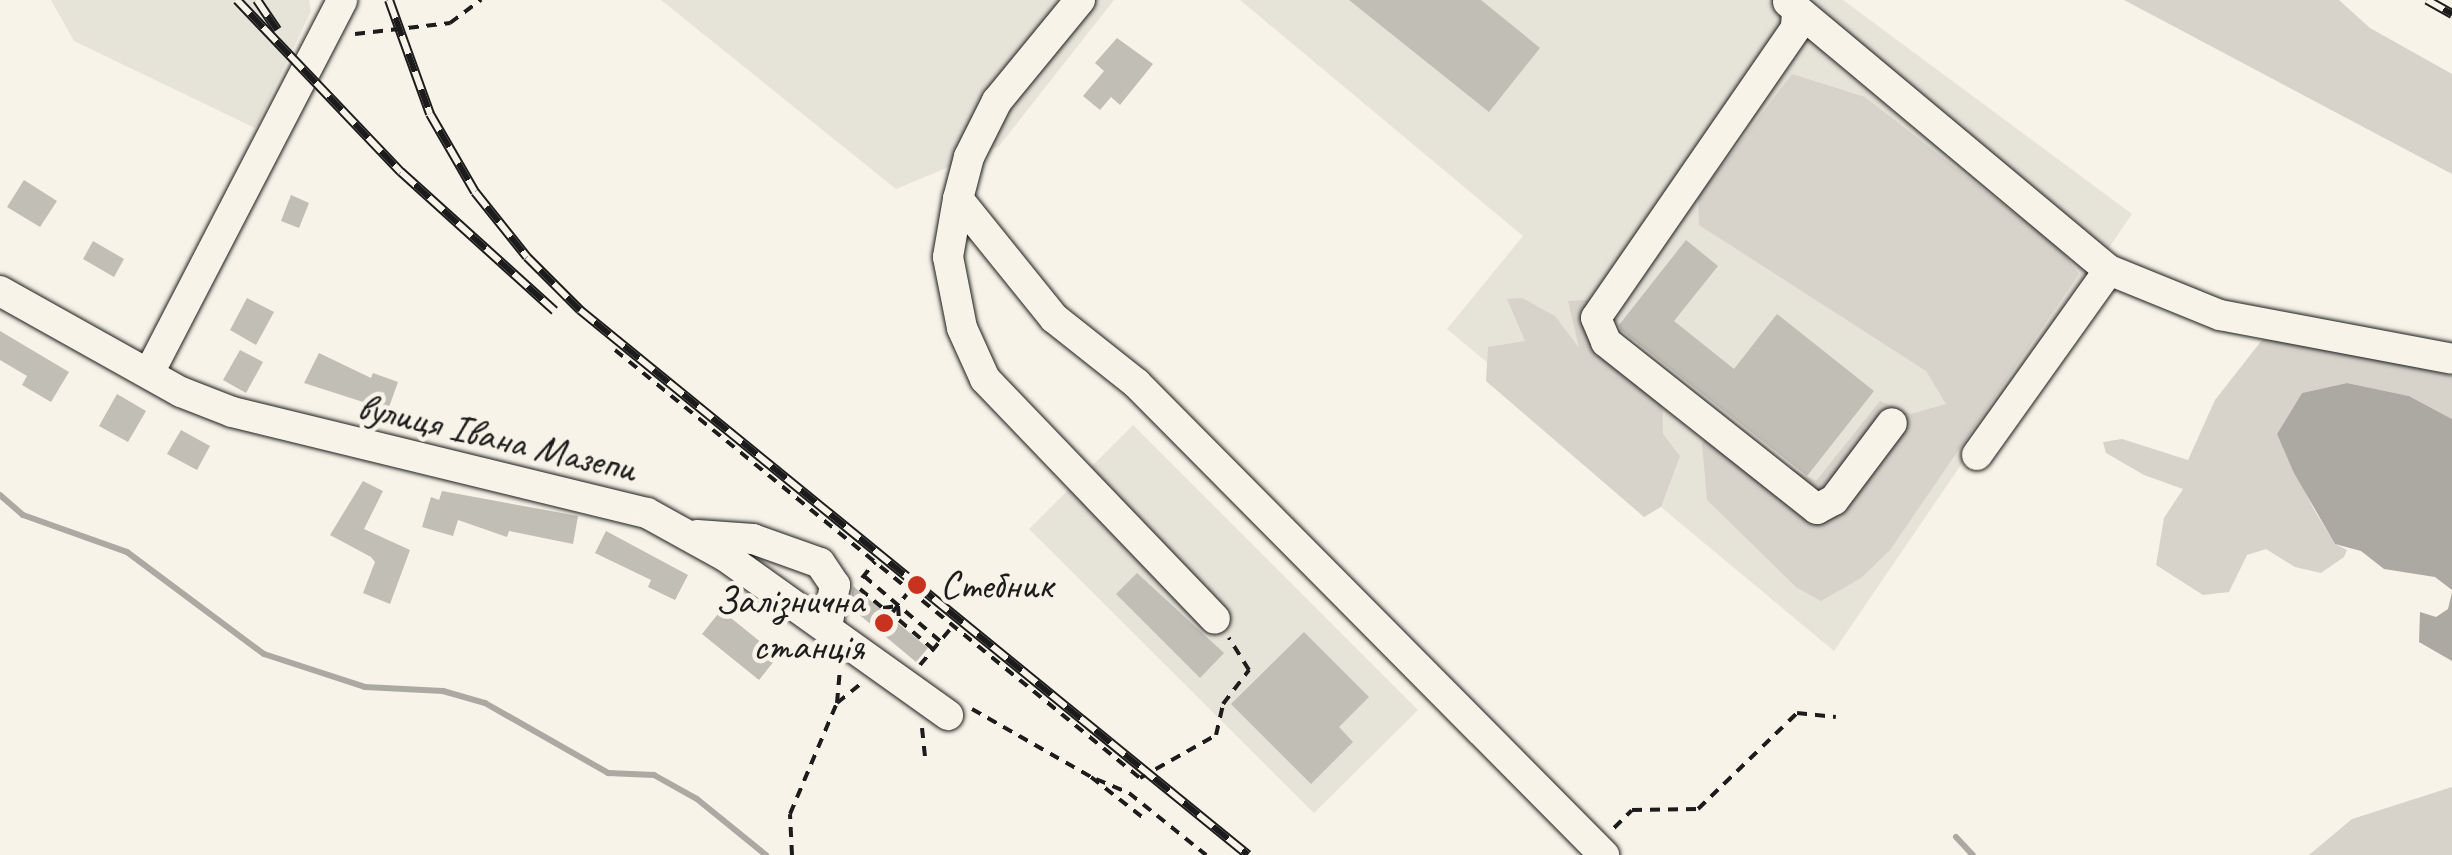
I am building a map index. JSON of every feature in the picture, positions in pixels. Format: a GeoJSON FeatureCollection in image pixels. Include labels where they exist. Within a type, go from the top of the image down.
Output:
{"type":"FeatureCollection","features":[{"type":"Feature","properties":{"kind":"street"},"geometry":{"type":"LineString","coordinates":[[149,374],[342,0]]}},
{"type":"Feature","properties":{"kind":"street"},"geometry":{"type":"LineString","coordinates":[[1080,0],[997,101],[969,157],[948,257],[962,328],[984,379],[1214,620]]}},
{"type":"Feature","properties":{"kind":"street"},"geometry":{"type":"LineString","coordinates":[[1791,6],[2109,270],[2220,315],[2452,359]]}},
{"type":"Feature","properties":{"kind":"street"},"geometry":{"type":"LineString","coordinates":[[1791,6],[1796,28],[1596,318],[1606,342],[1816,508],[1834,500],[1892,423]]}},
{"type":"Feature","properties":{"kind":"street"},"geometry":{"type":"LineString","coordinates":[[958,200],[1054,318],[1136,383],[1602,854]]}},
{"type":"Feature","properties":{"kind":"street"},"geometry":{"type":"LineString","coordinates":[[1977,455],[2109,270]]}},
{"type":"Feature","properties":{"kind":"street","name":"вулиця Івана Мазепи"},"geometry":{"type":"LineString","coordinates":[[0,291],[215,406],[298,432],[614,501],[691,535],[883,669],[955,709]]}},
{"type":"Feature","properties":{"kind":"street"},"geometry":{"type":"LineString","coordinates":[[691,535],[753,540],[820,563],[835,585],[827,627]]}},
{"type":"Feature","properties":{"kind":"path"},"geometry":{"type":"LineString","coordinates":[[328,28],[362,36],[450,23],[481,0]]}},
{"type":"Feature","properties":{"kind":"path"},"geometry":{"type":"LineString","coordinates":[[616,350],[1140,778],[1216,735],[1223,704],[1249,670],[1214,620]]}},
{"type":"Feature","properties":{"kind":"path"},"geometry":{"type":"LineString","coordinates":[[875,562],[856,585],[883,608],[898,606]]}},
{"type":"Feature","properties":{"kind":"path"},"geometry":{"type":"LineString","coordinates":[[864,576],[940,640]]}},
{"type":"Feature","properties":{"kind":"path"},"geometry":{"type":"LineString","coordinates":[[871,597],[878,589]]}},
{"type":"Feature","properties":{"kind":"path"},"geometry":{"type":"LineString","coordinates":[[892,614],[910,590]]}},
{"type":"Feature","properties":{"kind":"path"},"geometry":{"type":"LineString","coordinates":[[898,606],[898,620],[933,650]]}},
{"type":"Feature","properties":{"kind":"path"},"geometry":{"type":"LineString","coordinates":[[920,665],[953,625]]}},
{"type":"Feature","properties":{"kind":"path"},"geometry":{"type":"LineString","coordinates":[[916,635],[923,626]]}},
{"type":"Feature","properties":{"kind":"path"},"geometry":{"type":"LineString","coordinates":[[792,855],[790,814],[837,702],[883,669]]}},
{"type":"Feature","properties":{"kind":"path"},"geometry":{"type":"LineString","coordinates":[[955,709],[1129,793],[1206,855]]}},
{"type":"Feature","properties":{"kind":"path"},"geometry":{"type":"LineString","coordinates":[[1602,854],[1632,810],[1698,809],[1797,713],[1821,720],[1836,717]]}},
{"type":"Feature","properties":{"kind":"path"},"geometry":{"type":"LineString","coordinates":[[1091,777],[1146,820]]}},
{"type":"Feature","properties":{"kind":"shaded area"},"geometry":{"type":"Polygon","coordinates":[[[51,0],[309,0],[311,11],[255,128],[74,41],[51,0]]]}},
{"type":"Feature","properties":{"kind":"shaded area"},"geometry":{"type":"Polygon","coordinates":[[[661,0],[1114,0],[999,146],[896,189],[661,0]]]}},
{"type":"Feature","properties":{"kind":"shaded area"},"geometry":{"type":"Polygon","coordinates":[[[1240,0],[1843,0],[2132,214],[1834,651],[1447,329],[1523,236],[1240,0]]]}},
{"type":"Feature","properties":{"kind":"shaded area"},"geometry":{"type":"Polygon","coordinates":[[[2124,0],[2339,0],[2370,28],[2452,74],[2452,174],[2124,0]]]}},
{"type":"Feature","properties":{"kind":"shaded area"},"geometry":{"type":"Polygon","coordinates":[[[1792,74],[1865,97],[2060,249],[2079,274],[1890,550],[1861,578],[1821,601],[1796,587],[1707,500],[1702,443],[1714,429],[1816,481],[1880,401],[1911,414],[1946,404],[1926,371],[1699,225],[1698,197],[1792,74]]]}},
{"type":"Feature","properties":{"kind":"shaded area"},"geometry":{"type":"Polygon","coordinates":[[[1522,298],[1555,316],[1579,348],[1568,301],[1603,299],[1618,361],[1662,389],[1663,434],[1680,456],[1661,507],[1644,517],[1486,381],[1488,347],[1525,341],[1507,299],[1522,298]]]}},
{"type":"Feature","properties":{"kind":"shaded area"},"geometry":{"type":"Polygon","coordinates":[[[2262,340],[2313,342],[2452,376],[2452,419],[2409,396],[2347,383],[2302,393],[2277,434],[2313,508],[2335,544],[2347,550],[2344,557],[2321,573],[2295,567],[2266,549],[2247,555],[2229,592],[2203,595],[2156,565],[2164,518],[2183,489],[2144,475],[2106,453],[2103,442],[2122,439],[2188,460],[2215,400],[2262,340]]]}},
{"type":"Feature","properties":{"kind":"shaded area"},"geometry":{"type":"Polygon","coordinates":[[[2347,383],[2409,396],[2452,419],[2452,590],[2435,577],[2384,569],[2361,551],[2335,544],[2294,473],[2277,434],[2302,393],[2347,383]]]}},
{"type":"Feature","properties":{"kind":"shaded area"},"geometry":{"type":"Polygon","coordinates":[[[1133,425],[1418,710],[1314,813],[1029,529],[1133,425]]]}},
{"type":"Feature","properties":{"kind":"shaded area"},"geometry":{"type":"Polygon","coordinates":[[[2452,592],[2452,661],[2419,642],[2420,612],[2436,617],[2448,609],[2452,592]]]}},
{"type":"Feature","properties":{"kind":"shaded area"},"geometry":{"type":"Polygon","coordinates":[[[2452,787],[2452,855],[2309,855],[2352,819],[2452,787]]]}},
{"type":"Feature","properties":{"kind":"building"},"geometry":{"type":"Polygon","coordinates":[[[1349,0],[1481,0],[1540,48],[1489,112],[1349,0]]]}},
{"type":"Feature","properties":{"kind":"building"},"geometry":{"type":"Polygon","coordinates":[[[1117,38],[1153,64],[1120,105],[1111,97],[1100,110],[1083,96],[1104,71],[1095,63],[1117,38]]]}},
{"type":"Feature","properties":{"kind":"building"},"geometry":{"type":"Polygon","coordinates":[[[24,180],[57,201],[40,227],[7,207],[24,180]]]}},
{"type":"Feature","properties":{"kind":"building"},"geometry":{"type":"Polygon","coordinates":[[[291,195],[309,203],[299,228],[281,221],[291,195]]]}},
{"type":"Feature","properties":{"kind":"building"},"geometry":{"type":"Polygon","coordinates":[[[1686,240],[1718,266],[1674,321],[1734,369],[1777,314],[1874,391],[1807,476],[1621,330],[1619,325],[1686,240]]]}},
{"type":"Feature","properties":{"kind":"building"},"geometry":{"type":"Polygon","coordinates":[[[93,241],[124,259],[114,277],[83,259],[93,241]]]}},
{"type":"Feature","properties":{"kind":"building"},"geometry":{"type":"Polygon","coordinates":[[[247,298],[274,312],[256,345],[230,330],[247,298]]]}},
{"type":"Feature","properties":{"kind":"building"},"geometry":{"type":"Polygon","coordinates":[[[0,331],[69,372],[51,402],[22,385],[27,376],[0,360],[0,331]]]}},
{"type":"Feature","properties":{"kind":"building"},"geometry":{"type":"Polygon","coordinates":[[[240,350],[263,362],[246,393],[223,380],[240,350]]]}},
{"type":"Feature","properties":{"kind":"building"},"geometry":{"type":"Polygon","coordinates":[[[319,353],[371,378],[373,373],[398,382],[388,410],[304,383],[319,353]]]}},
{"type":"Feature","properties":{"kind":"building"},"geometry":{"type":"Polygon","coordinates":[[[117,394],[146,411],[128,442],[99,426],[117,394]]]}},
{"type":"Feature","properties":{"kind":"building"},"geometry":{"type":"Polygon","coordinates":[[[181,430],[210,446],[197,470],[167,454],[181,430]]]}},
{"type":"Feature","properties":{"kind":"building"},"geometry":{"type":"Polygon","coordinates":[[[363,481],[383,491],[364,529],[410,550],[390,604],[363,593],[375,562],[371,557],[330,535],[363,481]]]}},
{"type":"Feature","properties":{"kind":"building"},"geometry":{"type":"Polygon","coordinates":[[[442,491],[578,516],[573,544],[509,531],[507,537],[458,520],[453,536],[422,527],[431,497],[439,500],[442,491]]]}},
{"type":"Feature","properties":{"kind":"building"},"geometry":{"type":"Polygon","coordinates":[[[606,531],[688,575],[675,600],[648,587],[651,580],[595,553],[606,531]]]}},
{"type":"Feature","properties":{"kind":"building"},"geometry":{"type":"Polygon","coordinates":[[[1137,573],[1224,653],[1200,678],[1116,594],[1137,573]]]}},
{"type":"Feature","properties":{"kind":"building","name":"Залізнична станція"},"geometry":{"type":"Polygon","coordinates":[[[853,586],[928,648],[916,662],[850,607],[853,586]]]}},
{"type":"Feature","properties":{"kind":"building"},"geometry":{"type":"Polygon","coordinates":[[[721,610],[778,656],[759,680],[702,634],[721,610]]]}},
{"type":"Feature","properties":{"kind":"building"},"geometry":{"type":"Polygon","coordinates":[[[1304,632],[1369,697],[1339,727],[1353,742],[1311,784],[1231,704],[1304,632]]]}},
{"type":"Feature","properties":{"kind":"waterway"},"geometry":{"type":"LineString","coordinates":[[0,495],[23,515],[127,552],[264,654],[365,687],[443,691],[485,703],[608,773],[654,775],[697,799],[766,855]]}},
{"type":"Feature","properties":{"kind":"waterway"},"geometry":{"type":"LineString","coordinates":[[1956,837],[1973,855]]}},
{"type":"Feature","properties":{"kind":"railway"},"geometry":{"type":"LineString","coordinates":[[237,0],[401,172],[555,311]]}},
{"type":"Feature","properties":{"kind":"railway"},"geometry":{"type":"LineString","coordinates":[[257,0],[277,30]]}},
{"type":"Feature","properties":{"kind":"railway"},"geometry":{"type":"LineString","coordinates":[[389,0],[430,114],[475,192],[527,257],[580,310],[1248,855]]}},
{"type":"Feature","properties":{"kind":"railway"},"geometry":{"type":"LineString","coordinates":[[2427,0],[2452,14]]}},
{"type":"Feature","properties":{"kind":"place","name":"Стебник"},"geometry":{"type":"Point","coordinates":[917,585]}},
{"type":"Feature","properties":{"kind":"place","name":"Залізнична станція"},"geometry":{"type":"Point","coordinates":[884,623]}}]}
